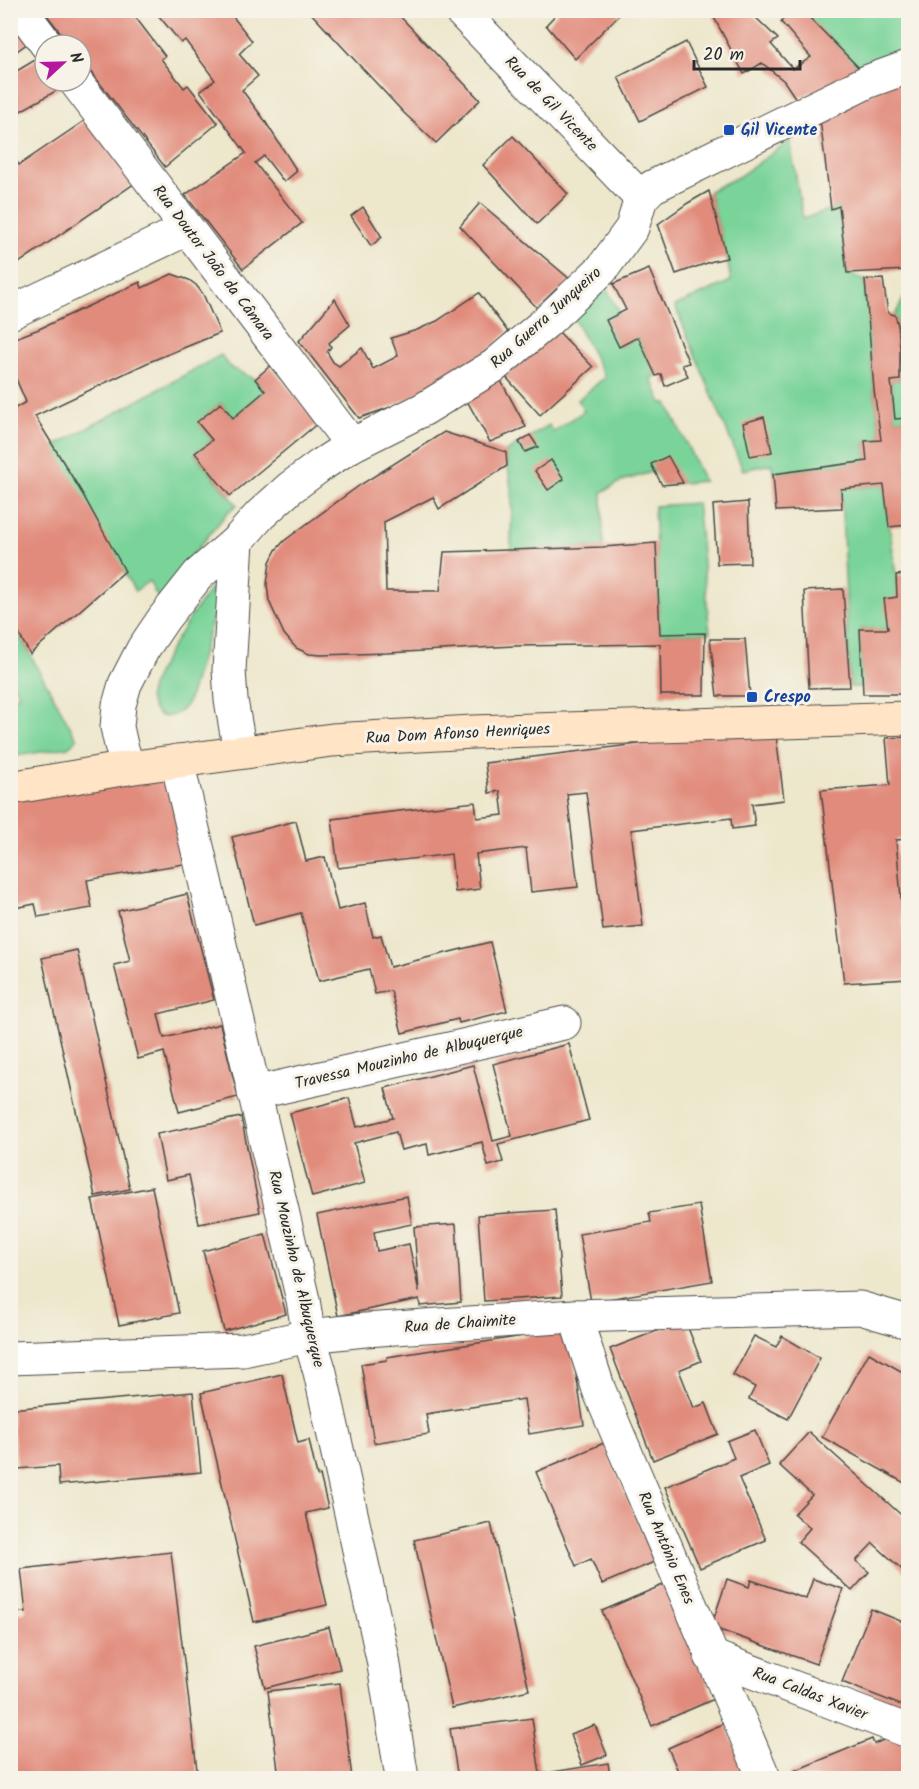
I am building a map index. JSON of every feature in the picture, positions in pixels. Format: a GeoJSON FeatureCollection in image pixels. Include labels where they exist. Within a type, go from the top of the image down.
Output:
{"type":"FeatureCollection","features":[{"type":"Feature","properties":{"kind":"main road","name":"Rua Dom Afonso Henriques"},"geometry":{"type":"LineString","coordinates":[[10,788],[128,768],[332,740],[473,732],[909,718]]}},
{"type":"Feature","properties":{"kind":"street"},"geometry":{"type":"LineString","coordinates":[[21,10],[38,33]]}},
{"type":"Feature","properties":{"kind":"street","name":"Rua de Gil Vicente"},"geometry":{"type":"LineString","coordinates":[[460,10],[641,198]]}},
{"type":"Feature","properties":{"kind":"street"},"geometry":{"type":"LineString","coordinates":[[641,198],[652,187],[666,179],[698,166],[869,81],[909,67]]}},
{"type":"Feature","properties":{"kind":"street","name":"Rua Doutor João da Câmara"},"geometry":{"type":"LineString","coordinates":[[84,93],[352,445]]}},
{"type":"Feature","properties":{"kind":"street","name":"Rua Guerra Junqueiro"},"geometry":{"type":"LineString","coordinates":[[128,768],[117,727],[119,705],[126,684],[143,649],[198,575],[237,541],[260,515],[290,488],[321,465],[352,445],[424,409],[494,366],[545,323],[602,270],[632,228],[641,198]]}},
{"type":"Feature","properties":{"kind":"street"},"geometry":{"type":"LineString","coordinates":[[10,313],[187,229]]}},
{"type":"Feature","properties":{"kind":"street"},"geometry":{"type":"LineString","coordinates":[[237,541],[229,670],[231,700],[240,752]]}},
{"type":"Feature","properties":{"kind":"street","name":"Rua Mouzinho de Albuquerque"},"geometry":{"type":"LineString","coordinates":[[177,762],[303,1300],[309,1336],[320,1372],[383,1659],[402,1779]]}},
{"type":"Feature","properties":{"kind":"street","name":"Travessa Mouzinho de Albuquerque"},"geometry":{"type":"LineString","coordinates":[[254,1093],[564,1023]]}},
{"type":"Feature","properties":{"kind":"street","name":"Rua de Chaimite"},"geometry":{"type":"LineString","coordinates":[[10,1358],[243,1350],[309,1336],[365,1330],[574,1316],[860,1308],[909,1322]]}},
{"type":"Feature","properties":{"kind":"street","name":"Rua António Enes"},"geometry":{"type":"LineString","coordinates":[[574,1316],[599,1390],[764,1779]]}},
{"type":"Feature","properties":{"kind":"street","name":"Rua Caldas Xavier"},"geometry":{"type":"LineString","coordinates":[[711,1656],[909,1731]]}},
{"type":"Feature","properties":{"kind":"green space"},"geometry":{"type":"Polygon","coordinates":[[[802,11],[908,11],[908,53],[861,70],[802,11]]]}},
{"type":"Feature","properties":{"kind":"green space"},"geometry":{"type":"Polygon","coordinates":[[[790,141],[803,219],[839,206],[847,273],[865,280],[874,390],[881,440],[865,441],[867,461],[773,474],[772,464],[743,470],[675,306],[731,281],[709,191],[738,177],[790,141]]]}},
{"type":"Feature","properties":{"kind":"green space"},"geometry":{"type":"Polygon","coordinates":[[[604,285],[620,313],[607,320],[619,347],[638,337],[656,376],[651,378],[662,403],[667,403],[704,481],[662,485],[655,471],[622,481],[602,492],[603,547],[511,550],[512,496],[506,452],[549,425],[553,432],[584,411],[578,400],[605,377],[573,317],[604,285]]]}},
{"type":"Feature","properties":{"kind":"green space"},"geometry":{"type":"Polygon","coordinates":[[[908,295],[908,418],[895,419],[891,381],[900,380],[899,339],[895,315],[905,296],[908,295]]]}},
{"type":"Feature","properties":{"kind":"green space"},"geometry":{"type":"Polygon","coordinates":[[[221,355],[231,368],[255,379],[265,391],[233,418],[221,403],[198,422],[212,440],[195,454],[237,505],[228,512],[174,577],[159,600],[149,581],[135,591],[53,447],[221,355]]]}},
{"type":"Feature","properties":{"kind":"green space"},"geometry":{"type":"Polygon","coordinates":[[[884,485],[897,597],[888,629],[860,629],[863,687],[850,687],[841,489],[884,485]]]}},
{"type":"Feature","properties":{"kind":"green space"},"geometry":{"type":"Polygon","coordinates":[[[697,503],[710,633],[660,634],[654,506],[697,503]]]}},
{"type":"Feature","properties":{"kind":"green space"},"geometry":{"type":"Polygon","coordinates":[[[218,581],[222,588],[188,702],[175,714],[159,715],[155,712],[149,697],[151,687],[178,637],[218,581]]]}},
{"type":"Feature","properties":{"kind":"green space"},"geometry":{"type":"Polygon","coordinates":[[[10,618],[77,739],[68,747],[17,756],[11,745],[11,700],[19,695],[11,680],[10,618]]]}},
{"type":"Feature","properties":{"kind":"building"},"geometry":{"type":"Polygon","coordinates":[[[43,10],[130,10],[165,56],[161,59],[184,88],[188,85],[218,123],[165,167],[93,74],[93,33],[61,33],[43,10]]]}},
{"type":"Feature","properties":{"kind":"building"},"geometry":{"type":"Polygon","coordinates":[[[154,10],[232,10],[230,13],[252,41],[239,54],[258,76],[242,90],[297,171],[284,182],[264,156],[255,163],[302,223],[243,269],[185,195],[246,153],[200,91],[215,80],[185,40],[181,43],[154,10]]]}},
{"type":"Feature","properties":{"kind":"building"},"geometry":{"type":"Polygon","coordinates":[[[308,10],[394,10],[480,100],[436,143],[404,113],[308,10]]]}},
{"type":"Feature","properties":{"kind":"building"},"geometry":{"type":"Polygon","coordinates":[[[560,10],[619,10],[621,13],[575,59],[546,25],[560,10]]]}},
{"type":"Feature","properties":{"kind":"building"},"geometry":{"type":"Polygon","coordinates":[[[710,10],[748,10],[778,39],[771,44],[793,69],[811,57],[781,22],[789,10],[802,10],[861,70],[796,99],[784,81],[762,63],[744,74],[710,10]]]}},
{"type":"Feature","properties":{"kind":"building"},"geometry":{"type":"Polygon","coordinates":[[[10,11],[32,40],[10,56],[10,11]]]}},
{"type":"Feature","properties":{"kind":"building"},"geometry":{"type":"Polygon","coordinates":[[[686,42],[708,87],[640,121],[618,77],[686,42]]]}},
{"type":"Feature","properties":{"kind":"building"},"geometry":{"type":"Polygon","coordinates":[[[33,61],[33,93],[52,93],[10,117],[10,97],[17,93],[10,82],[10,75],[33,61]]]}},
{"type":"Feature","properties":{"kind":"building"},"geometry":{"type":"Polygon","coordinates":[[[908,75],[908,270],[847,273],[839,206],[831,209],[820,119],[908,75]]]}},
{"type":"Feature","properties":{"kind":"building"},"geometry":{"type":"Polygon","coordinates":[[[93,115],[138,181],[10,269],[10,153],[19,165],[93,115]]]}},
{"type":"Feature","properties":{"kind":"building"},"geometry":{"type":"Polygon","coordinates":[[[513,136],[568,194],[537,224],[483,165],[513,136]]]}},
{"type":"Feature","properties":{"kind":"building"},"geometry":{"type":"Polygon","coordinates":[[[709,191],[727,258],[676,274],[658,224],[709,191]]]}},
{"type":"Feature","properties":{"kind":"building"},"geometry":{"type":"Polygon","coordinates":[[[480,203],[571,280],[539,310],[460,226],[480,203]]]}},
{"type":"Feature","properties":{"kind":"building"},"geometry":{"type":"Polygon","coordinates":[[[363,207],[382,237],[371,246],[351,216],[363,207]]]}},
{"type":"Feature","properties":{"kind":"building"},"geometry":{"type":"Polygon","coordinates":[[[649,269],[689,363],[682,365],[688,376],[665,386],[661,374],[656,376],[638,337],[619,347],[606,320],[626,310],[613,284],[649,269]]]}},
{"type":"Feature","properties":{"kind":"building"},"geometry":{"type":"Polygon","coordinates":[[[172,274],[196,285],[203,294],[220,333],[149,362],[35,416],[82,493],[125,571],[30,654],[10,618],[10,411],[26,402],[10,365],[10,340],[140,282],[142,288],[172,274]]]}},
{"type":"Feature","properties":{"kind":"building"},"geometry":{"type":"Polygon","coordinates":[[[883,279],[888,313],[895,315],[898,325],[900,348],[900,380],[891,381],[895,419],[908,418],[908,525],[889,527],[884,485],[841,489],[842,508],[776,511],[773,474],[867,461],[865,441],[881,440],[874,390],[865,280],[883,279]]]}},
{"type":"Feature","properties":{"kind":"building"},"geometry":{"type":"Polygon","coordinates":[[[479,293],[508,332],[485,354],[416,395],[359,418],[299,341],[335,299],[350,325],[329,343],[331,347],[327,352],[333,362],[339,366],[362,348],[373,369],[398,356],[391,338],[437,321],[479,293]]]}},
{"type":"Feature","properties":{"kind":"building"},"geometry":{"type":"Polygon","coordinates":[[[558,331],[593,367],[540,415],[505,376],[558,331]]]}},
{"type":"Feature","properties":{"kind":"building"},"geometry":{"type":"Polygon","coordinates":[[[270,366],[318,423],[230,496],[195,453],[212,440],[197,422],[221,403],[233,418],[265,391],[255,379],[270,366]]]}},
{"type":"Feature","properties":{"kind":"building"},"geometry":{"type":"Polygon","coordinates":[[[500,379],[526,427],[490,442],[466,399],[500,379]]]}},
{"type":"Feature","properties":{"kind":"building"},"geometry":{"type":"Polygon","coordinates":[[[764,417],[772,452],[750,456],[743,423],[764,417]]]}},
{"type":"Feature","properties":{"kind":"building"},"geometry":{"type":"Polygon","coordinates":[[[444,432],[506,452],[507,466],[439,509],[433,497],[384,522],[386,591],[440,591],[444,552],[656,543],[660,634],[705,633],[704,695],[661,695],[660,644],[514,646],[321,655],[309,654],[296,648],[284,634],[269,601],[267,584],[270,562],[276,550],[284,541],[360,485],[444,432]]]}},
{"type":"Feature","properties":{"kind":"building"},"geometry":{"type":"Polygon","coordinates":[[[530,435],[538,447],[525,452],[519,442],[530,435]]]}},
{"type":"Feature","properties":{"kind":"building"},"geometry":{"type":"Polygon","coordinates":[[[668,456],[683,483],[662,485],[651,464],[668,456]]]}},
{"type":"Feature","properties":{"kind":"building"},"geometry":{"type":"Polygon","coordinates":[[[551,460],[564,479],[548,490],[535,471],[551,460]]]}},
{"type":"Feature","properties":{"kind":"building"},"geometry":{"type":"Polygon","coordinates":[[[748,502],[750,563],[717,564],[713,505],[748,502]]]}},
{"type":"Feature","properties":{"kind":"building"},"geometry":{"type":"Polygon","coordinates":[[[908,574],[908,694],[863,694],[860,629],[888,629],[884,599],[897,597],[896,575],[908,574]]]}},
{"type":"Feature","properties":{"kind":"building"},"geometry":{"type":"Polygon","coordinates":[[[843,589],[850,687],[809,688],[804,591],[843,589]]]}},
{"type":"Feature","properties":{"kind":"building"},"geometry":{"type":"Polygon","coordinates":[[[710,639],[745,639],[750,696],[717,696],[710,639]]]}},
{"type":"Feature","properties":{"kind":"building"},"geometry":{"type":"Polygon","coordinates":[[[775,727],[784,800],[752,804],[755,826],[732,829],[731,818],[631,830],[643,926],[603,930],[586,792],[567,794],[578,887],[531,892],[526,848],[476,854],[480,889],[455,892],[451,854],[338,868],[332,819],[475,802],[477,818],[503,815],[500,791],[489,793],[485,763],[775,727]]]}},
{"type":"Feature","properties":{"kind":"building"},"geometry":{"type":"Polygon","coordinates":[[[908,737],[908,839],[896,840],[908,979],[844,983],[821,790],[890,785],[886,738],[908,737]]]}},
{"type":"Feature","properties":{"kind":"building"},"geometry":{"type":"Polygon","coordinates":[[[168,768],[184,864],[87,880],[92,908],[38,917],[35,904],[10,909],[10,795],[168,768]]]}},
{"type":"Feature","properties":{"kind":"building"},"geometry":{"type":"Polygon","coordinates":[[[296,821],[306,861],[325,857],[338,910],[365,903],[373,937],[381,935],[390,967],[490,942],[507,1011],[459,1023],[458,1019],[402,1033],[391,991],[375,994],[369,969],[319,981],[301,913],[254,925],[232,837],[296,821]]]}},
{"type":"Feature","properties":{"kind":"building"},"geometry":{"type":"Polygon","coordinates":[[[187,894],[214,1000],[158,1014],[164,1038],[220,1024],[238,1097],[179,1112],[164,1052],[138,1059],[114,965],[130,961],[118,911],[187,894]]]}},
{"type":"Feature","properties":{"kind":"building"},"geometry":{"type":"Polygon","coordinates":[[[77,950],[130,1189],[95,1196],[42,958],[77,950]]]}},
{"type":"Feature","properties":{"kind":"building"},"geometry":{"type":"Polygon","coordinates":[[[569,1044],[589,1120],[498,1144],[503,1162],[488,1166],[482,1142],[429,1155],[427,1144],[401,1150],[396,1132],[354,1143],[365,1183],[312,1197],[290,1113],[349,1098],[357,1127],[393,1118],[385,1088],[473,1065],[493,1141],[512,1136],[493,1064],[569,1044]]]}},
{"type":"Feature","properties":{"kind":"building"},"geometry":{"type":"Polygon","coordinates":[[[241,1117],[260,1212],[199,1224],[189,1175],[166,1180],[157,1134],[241,1117]]]}},
{"type":"Feature","properties":{"kind":"building"},"geometry":{"type":"Polygon","coordinates":[[[152,1187],[179,1313],[119,1325],[92,1199],[152,1187]]]}},
{"type":"Feature","properties":{"kind":"building"},"geometry":{"type":"Polygon","coordinates":[[[407,1196],[412,1224],[374,1232],[377,1251],[409,1244],[419,1292],[414,1227],[456,1224],[461,1302],[420,1306],[419,1299],[338,1316],[317,1215],[407,1196]]]}},
{"type":"Feature","properties":{"kind":"building"},"geometry":{"type":"Polygon","coordinates":[[[699,1205],[712,1281],[591,1302],[579,1234],[651,1222],[649,1213],[699,1205]]]}},
{"type":"Feature","properties":{"kind":"building"},"geometry":{"type":"Polygon","coordinates":[[[555,1210],[562,1296],[484,1301],[478,1215],[555,1210]]]}},
{"type":"Feature","properties":{"kind":"building"},"geometry":{"type":"Polygon","coordinates":[[[265,1234],[286,1314],[224,1331],[203,1251],[265,1234]]]}},
{"type":"Feature","properties":{"kind":"building"},"geometry":{"type":"Polygon","coordinates":[[[685,1320],[701,1361],[679,1370],[694,1408],[706,1403],[718,1434],[653,1460],[610,1349],[685,1320]]]}},
{"type":"Feature","properties":{"kind":"building"},"geometry":{"type":"Polygon","coordinates":[[[569,1329],[584,1425],[529,1434],[524,1399],[426,1414],[429,1434],[374,1443],[361,1364],[387,1360],[387,1357],[569,1329]]]}},
{"type":"Feature","properties":{"kind":"building"},"geometry":{"type":"Polygon","coordinates":[[[754,1336],[776,1347],[782,1336],[820,1358],[788,1419],[749,1399],[755,1387],[733,1375],[754,1336]]]}},
{"type":"Feature","properties":{"kind":"building"},"geometry":{"type":"Polygon","coordinates":[[[869,1353],[908,1375],[908,1485],[822,1437],[869,1353]]]}},
{"type":"Feature","properties":{"kind":"building"},"geometry":{"type":"Polygon","coordinates":[[[282,1374],[298,1443],[309,1440],[317,1476],[320,1475],[328,1508],[306,1513],[327,1605],[254,1622],[201,1393],[282,1374]]]}},
{"type":"Feature","properties":{"kind":"building"},"geometry":{"type":"Polygon","coordinates":[[[193,1392],[201,1472],[59,1485],[58,1466],[17,1469],[11,1409],[193,1392]]]}},
{"type":"Feature","properties":{"kind":"building"},"geometry":{"type":"Polygon","coordinates":[[[755,1430],[769,1465],[739,1478],[766,1540],[700,1568],[665,1487],[734,1458],[727,1441],[755,1430]]]}},
{"type":"Feature","properties":{"kind":"building"},"geometry":{"type":"Polygon","coordinates":[[[809,1432],[908,1521],[908,1575],[873,1543],[856,1561],[869,1572],[852,1591],[798,1542],[810,1528],[794,1514],[812,1495],[779,1465],[809,1432]]]}},
{"type":"Feature","properties":{"kind":"building"},"geometry":{"type":"Polygon","coordinates":[[[604,1443],[654,1562],[602,1584],[591,1559],[576,1566],[536,1472],[604,1443]]]}},
{"type":"Feature","properties":{"kind":"building"},"geometry":{"type":"Polygon","coordinates":[[[491,1523],[529,1690],[452,1708],[414,1540],[491,1523]]]}},
{"type":"Feature","properties":{"kind":"building"},"geometry":{"type":"Polygon","coordinates":[[[171,1552],[198,1778],[10,1778],[10,1613],[26,1612],[21,1569],[171,1552]]]}},
{"type":"Feature","properties":{"kind":"building"},"geometry":{"type":"Polygon","coordinates":[[[727,1579],[749,1587],[751,1580],[806,1599],[813,1579],[843,1589],[816,1664],[711,1627],[727,1579]]]}},
{"type":"Feature","properties":{"kind":"building"},"geometry":{"type":"Polygon","coordinates":[[[665,1584],[714,1699],[652,1726],[602,1611],[665,1584]]]}},
{"type":"Feature","properties":{"kind":"building"},"geometry":{"type":"Polygon","coordinates":[[[871,1609],[908,1624],[908,1708],[842,1682],[871,1609]]]}},
{"type":"Feature","properties":{"kind":"building"},"geometry":{"type":"Polygon","coordinates":[[[329,1627],[340,1669],[265,1688],[254,1646],[329,1627]]]}},
{"type":"Feature","properties":{"kind":"building"},"geometry":{"type":"Polygon","coordinates":[[[340,1683],[352,1778],[279,1778],[268,1691],[340,1683]]]}},
{"type":"Feature","properties":{"kind":"building"},"geometry":{"type":"Polygon","coordinates":[[[532,1718],[540,1774],[608,1763],[610,1776],[630,1773],[631,1778],[458,1778],[450,1729],[532,1718]]]}},
{"type":"Feature","properties":{"kind":"building"},"geometry":{"type":"Polygon","coordinates":[[[725,1723],[749,1778],[681,1778],[668,1748],[725,1723]]]}},
{"type":"Feature","properties":{"kind":"building"},"geometry":{"type":"Polygon","coordinates":[[[595,1725],[607,1755],[582,1765],[570,1734],[595,1725]]]}},
{"type":"Feature","properties":{"kind":"building"},"geometry":{"type":"Polygon","coordinates":[[[908,1730],[908,1778],[791,1778],[789,1773],[872,1739],[874,1744],[908,1730]]]}},
{"type":"Feature","properties":{"kind":"place","name":"Gil Vicente"},"geometry":{"type":"Point","coordinates":[729,130]}},
{"type":"Feature","properties":{"kind":"place","name":"Crespo"},"geometry":{"type":"Point","coordinates":[752,697]}}]}
